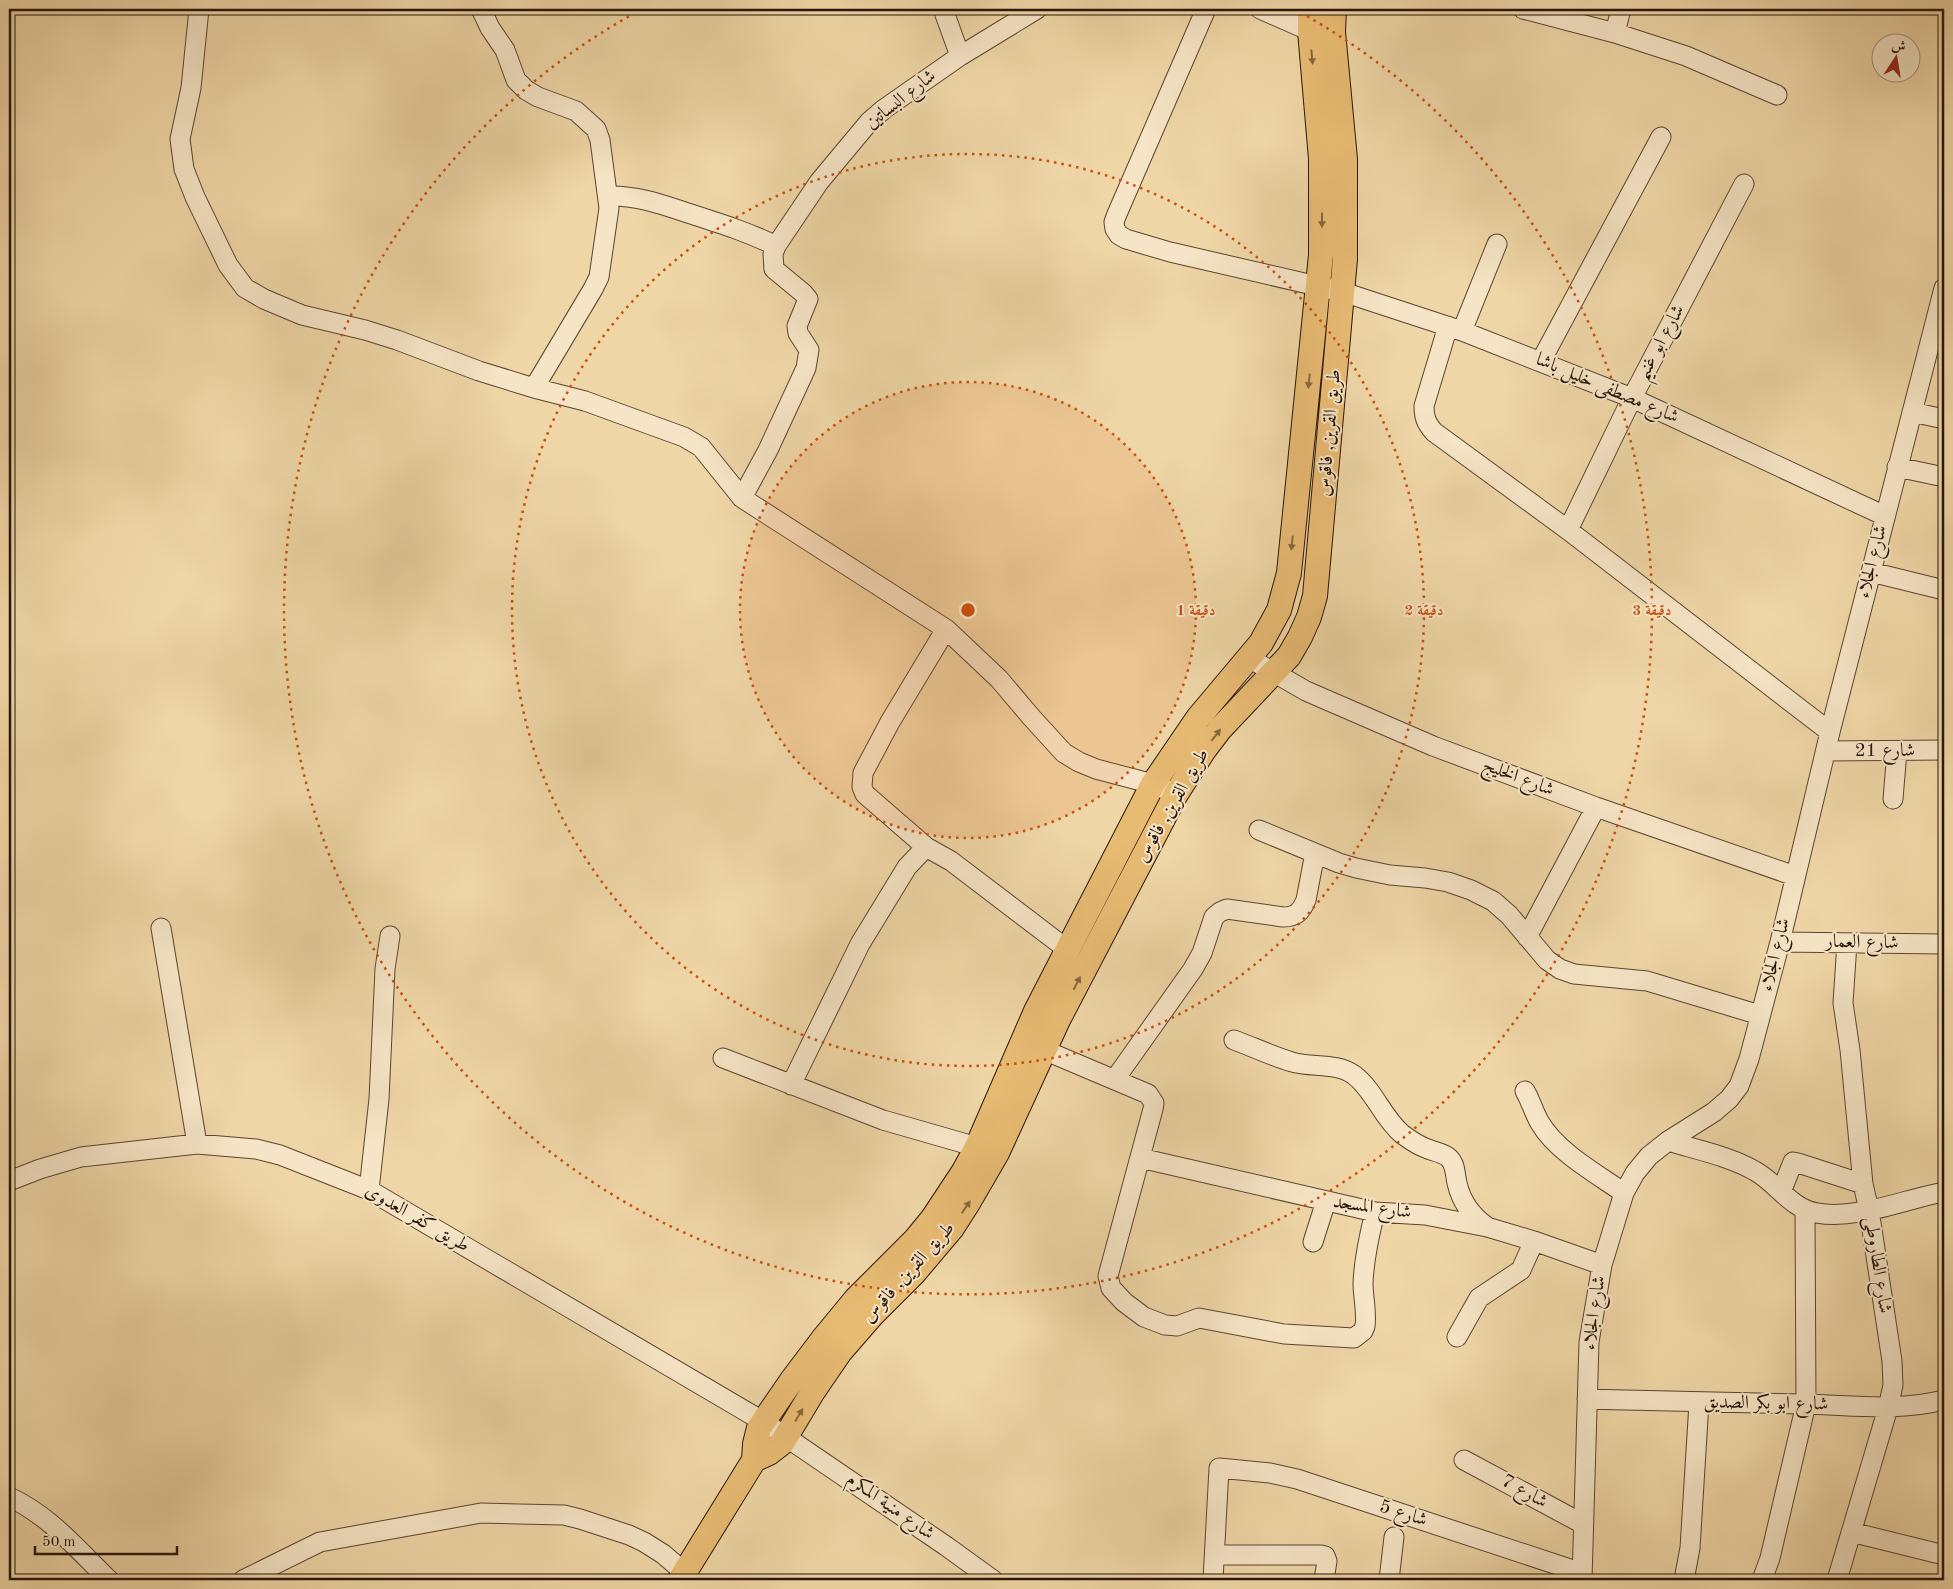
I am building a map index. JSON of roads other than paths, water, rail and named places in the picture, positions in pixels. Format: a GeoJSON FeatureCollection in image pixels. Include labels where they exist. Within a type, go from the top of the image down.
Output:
{"type":"FeatureCollection","features":[{"type":"Feature","properties":{"kind":"main road","name":"طريق القرين, فاقوس"},"geometry":{"type":"LineString","coordinates":[[754,1460],[776,1448],[787,1436],[812,1393],[840,1352],[872,1314],[914,1273],[952,1228],[997,1152],[1058,1020],[1176,794],[1194,764],[1220,729],[1289,656],[1309,617],[1315,596],[1343,292],[1346,225],[1345,159],[1333,32],[1334,9]]}},
{"type":"Feature","properties":{"kind":"main road","name":"طريق القرين, فاقوس"},"geometry":{"type":"LineString","coordinates":[[682,1576],[754,1460],[757,1436],[792,1380],[839,1319],[856,1299],[896,1261],[933,1218],[949,1195],[977,1147],[1036,1011],[1153,784],[1198,718],[1261,643],[1275,618],[1286,592],[1319,286],[1322,191],[1310,20]]}},
{"type":"Feature","properties":{"kind":"main road"},"geometry":{"type":"LineString","coordinates":[[1098,893],[1118,904]]}},
{"type":"Feature","properties":{"kind":"main road"},"geometry":{"type":"LineString","coordinates":[[1036,1011],[1058,1020]]}},
{"type":"Feature","properties":{"kind":"street"},"geometry":{"type":"LineString","coordinates":[[199,9],[191,88],[180,139],[184,169],[195,197],[228,265],[245,288],[264,299],[302,315],[365,330],[397,340],[480,371],[534,388],[585,401],[684,437],[707,453],[742,498],[946,629],[999,679],[1064,753],[1096,769],[1153,784],[1176,794]]}},
{"type":"Feature","properties":{"kind":"street"},"geometry":{"type":"LineString","coordinates":[[480,9],[505,50],[516,80],[526,90],[576,111],[596,129],[600,140],[608,196],[609,208],[599,277],[594,289],[534,388]]}},
{"type":"Feature","properties":{"kind":"street"},"geometry":{"type":"LineString","coordinates":[[943,9],[960,56]]}},
{"type":"Feature","properties":{"kind":"street","name":"شارع البساتين"},"geometry":{"type":"LineString","coordinates":[[776,246],[819,182],[869,122],[884,109],[960,56],[1036,9]]}},
{"type":"Feature","properties":{"kind":"street","name":"شارع مصطفى خليل باشا"},"geometry":{"type":"LineString","coordinates":[[1206,9],[1117,214],[1114,222],[1115,229],[1119,235],[1126,239],[1170,252],[1343,292],[1455,328],[1632,398],[1885,516]]}},
{"type":"Feature","properties":{"kind":"street"},"geometry":{"type":"LineString","coordinates":[[1260,9],[1310,20]]}},
{"type":"Feature","properties":{"kind":"street"},"geometry":{"type":"LineString","coordinates":[[1523,9],[1615,33],[1686,56],[1777,95]]}},
{"type":"Feature","properties":{"kind":"street"},"geometry":{"type":"LineString","coordinates":[[1615,33],[1621,9]]}},
{"type":"Feature","properties":{"kind":"street"},"geometry":{"type":"LineString","coordinates":[[1541,361],[1660,137]]}},
{"type":"Feature","properties":{"kind":"street","name":"شارع ابو غنيم"},"geometry":{"type":"LineString","coordinates":[[1568,530],[1632,398],[1744,184]]}},
{"type":"Feature","properties":{"kind":"street"},"geometry":{"type":"LineString","coordinates":[[608,196],[641,199],[661,204],[749,233],[776,246],[773,254],[774,269],[808,299],[797,326],[798,333],[809,350],[809,357],[794,397],[742,498]]}},
{"type":"Feature","properties":{"kind":"street"},"geometry":{"type":"LineString","coordinates":[[1497,244],[1455,328],[1424,406],[1424,416],[1427,424],[1434,432],[1568,530],[1830,732]]}},
{"type":"Feature","properties":{"kind":"street","name":"شارع الجلاء"},"geometry":{"type":"LineString","coordinates":[[1582,1577],[1589,1342],[1602,1265],[1624,1193],[1640,1167],[1649,1156],[1668,1141],[1714,1112],[1729,1099],[1739,1086],[1749,1059],[1780,942],[1830,732],[1944,288]]}},
{"type":"Feature","properties":{"kind":"street"},"geometry":{"type":"LineString","coordinates":[[1912,412],[1944,419]]}},
{"type":"Feature","properties":{"kind":"street"},"geometry":{"type":"LineString","coordinates":[[1898,467],[1944,477]]}},
{"type":"Feature","properties":{"kind":"street"},"geometry":{"type":"LineString","coordinates":[[1871,572],[1944,590]]}},
{"type":"Feature","properties":{"kind":"street"},"geometry":{"type":"LineString","coordinates":[[946,629],[890,722],[863,774],[862,787],[865,794],[926,847],[951,861],[1068,950]]}},
{"type":"Feature","properties":{"kind":"street","name":"شارع الخليج"},"geometry":{"type":"LineString","coordinates":[[1249,658],[1306,691],[1433,746],[1596,807],[1795,876]]}},
{"type":"Feature","properties":{"kind":"street"},"geometry":{"type":"LineString","coordinates":[[1893,799],[1897,750]]}},
{"type":"Feature","properties":{"kind":"street","name":"شارع 21"},"geometry":{"type":"LineString","coordinates":[[1826,751],[1944,750]]}},
{"type":"Feature","properties":{"kind":"street"},"geometry":{"type":"LineString","coordinates":[[1527,937],[1596,807]]}},
{"type":"Feature","properties":{"kind":"street"},"geometry":{"type":"LineString","coordinates":[[1259,830],[1339,863],[1373,872],[1448,882],[1493,900],[1509,915],[1547,960],[1560,969],[1574,974],[1647,981],[1760,1015]]}},
{"type":"Feature","properties":{"kind":"street"},"geometry":{"type":"LineString","coordinates":[[791,1086],[860,944],[907,867],[926,847]]}},
{"type":"Feature","properties":{"kind":"street"},"geometry":{"type":"LineString","coordinates":[[1115,1079],[1193,969],[1202,953],[1214,917],[1227,909],[1283,917],[1297,914],[1306,900],[1315,853]]}},
{"type":"Feature","properties":{"kind":"street"},"geometry":{"type":"LineString","coordinates":[[161,928],[197,1144]]}},
{"type":"Feature","properties":{"kind":"street"},"geometry":{"type":"LineString","coordinates":[[369,1190],[379,1099],[385,969],[390,936]]}},
{"type":"Feature","properties":{"kind":"street","name":"شارع العمار"},"geometry":{"type":"LineString","coordinates":[[1780,942],[1944,944]]}},
{"type":"Feature","properties":{"kind":"street","name":"شارع الطاروطى"},"geometry":{"type":"LineString","coordinates":[[1837,1580],[1888,1408],[1893,1385],[1892,1361],[1869,1210],[1863,1184],[1850,1050],[1843,1003],[1847,943]]}},
{"type":"Feature","properties":{"kind":"street"},"geometry":{"type":"LineString","coordinates":[[1234,1040],[1291,1062],[1310,1066],[1330,1066],[1352,1074],[1361,1081],[1383,1114],[1404,1135],[1422,1146],[1448,1157],[1454,1167],[1456,1183],[1465,1204],[1478,1220],[1487,1227]]}},
{"type":"Feature","properties":{"kind":"street"},"geometry":{"type":"LineString","coordinates":[[1044,1050],[1148,1094],[1154,1104],[1108,1276],[1111,1288],[1124,1302],[1144,1316],[1165,1325],[1177,1326],[1199,1318],[1284,1334],[1354,1338],[1363,1331],[1365,1326],[1364,1266],[1366,1248],[1375,1212]]}},
{"type":"Feature","properties":{"kind":"street"},"geometry":{"type":"LineString","coordinates":[[723,1058],[791,1086],[883,1120],[977,1147]]}},
{"type":"Feature","properties":{"kind":"street"},"geometry":{"type":"LineString","coordinates":[[1525,1091],[1545,1131],[1581,1163],[1624,1193]]}},
{"type":"Feature","properties":{"kind":"street"},"geometry":{"type":"LineString","coordinates":[[1668,1141],[1730,1160],[1756,1171],[1805,1210],[1828,1214],[1869,1210],[1944,1192]]}},
{"type":"Feature","properties":{"kind":"street","name":"طريق كفر العدوى"},"geometry":{"type":"LineString","coordinates":[[9,1181],[40,1169],[81,1157],[197,1144],[256,1150],[280,1155],[369,1190],[787,1436]]}},
{"type":"Feature","properties":{"kind":"street","name":"شارع المسجد"},"geometry":{"type":"LineString","coordinates":[[1140,1158],[1375,1212],[1425,1215],[1487,1227],[1602,1265]]}},
{"type":"Feature","properties":{"kind":"street"},"geometry":{"type":"LineString","coordinates":[[1781,1192],[1793,1162],[1863,1184]]}},
{"type":"Feature","properties":{"kind":"street"},"geometry":{"type":"LineString","coordinates":[[1313,1242],[1326,1201]]}},
{"type":"Feature","properties":{"kind":"street"},"geometry":{"type":"LineString","coordinates":[[1762,1580],[1770,1558],[1806,1404],[1805,1210]]}},
{"type":"Feature","properties":{"kind":"street"},"geometry":{"type":"LineString","coordinates":[[1457,1337],[1479,1298],[1521,1270],[1534,1241]]}},
{"type":"Feature","properties":{"kind":"street","name":"شارع ابو بكر الصديق"},"geometry":{"type":"LineString","coordinates":[[1587,1399],[1806,1404],[1888,1408],[1910,1407],[1944,1400]]}},
{"type":"Feature","properties":{"kind":"street"},"geometry":{"type":"LineString","coordinates":[[1684,1580],[1690,1548],[1699,1403]]}},
{"type":"Feature","properties":{"kind":"street","name":"شارع منية المكرم"},"geometry":{"type":"LineString","coordinates":[[787,1436],[993,1580]]}},
{"type":"Feature","properties":{"kind":"street","name":"شارع 7"},"geometry":{"type":"LineString","coordinates":[[1464,1460],[1583,1524]]}},
{"type":"Feature","properties":{"kind":"street","name":"شارع 5"},"geometry":{"type":"LineString","coordinates":[[1215,1555],[1220,1468],[1270,1473],[1297,1479],[1582,1577]]}},
{"type":"Feature","properties":{"kind":"street"},"geometry":{"type":"LineString","coordinates":[[9,1497],[63,1534],[109,1580]]}},
{"type":"Feature","properties":{"kind":"street"},"geometry":{"type":"LineString","coordinates":[[243,1580],[320,1542],[481,1513],[564,1515],[580,1519],[636,1538],[663,1554],[682,1576]]}},
{"type":"Feature","properties":{"kind":"street"},"geometry":{"type":"LineString","coordinates":[[1851,1532],[1944,1555]]}},
{"type":"Feature","properties":{"kind":"street"},"geometry":{"type":"LineString","coordinates":[[1389,1580],[1394,1537]]}},
{"type":"Feature","properties":{"kind":"street"},"geometry":{"type":"LineString","coordinates":[[1213,1580],[1215,1555],[1321,1555],[1325,1556],[1327,1561],[1324,1580]]}}]}
